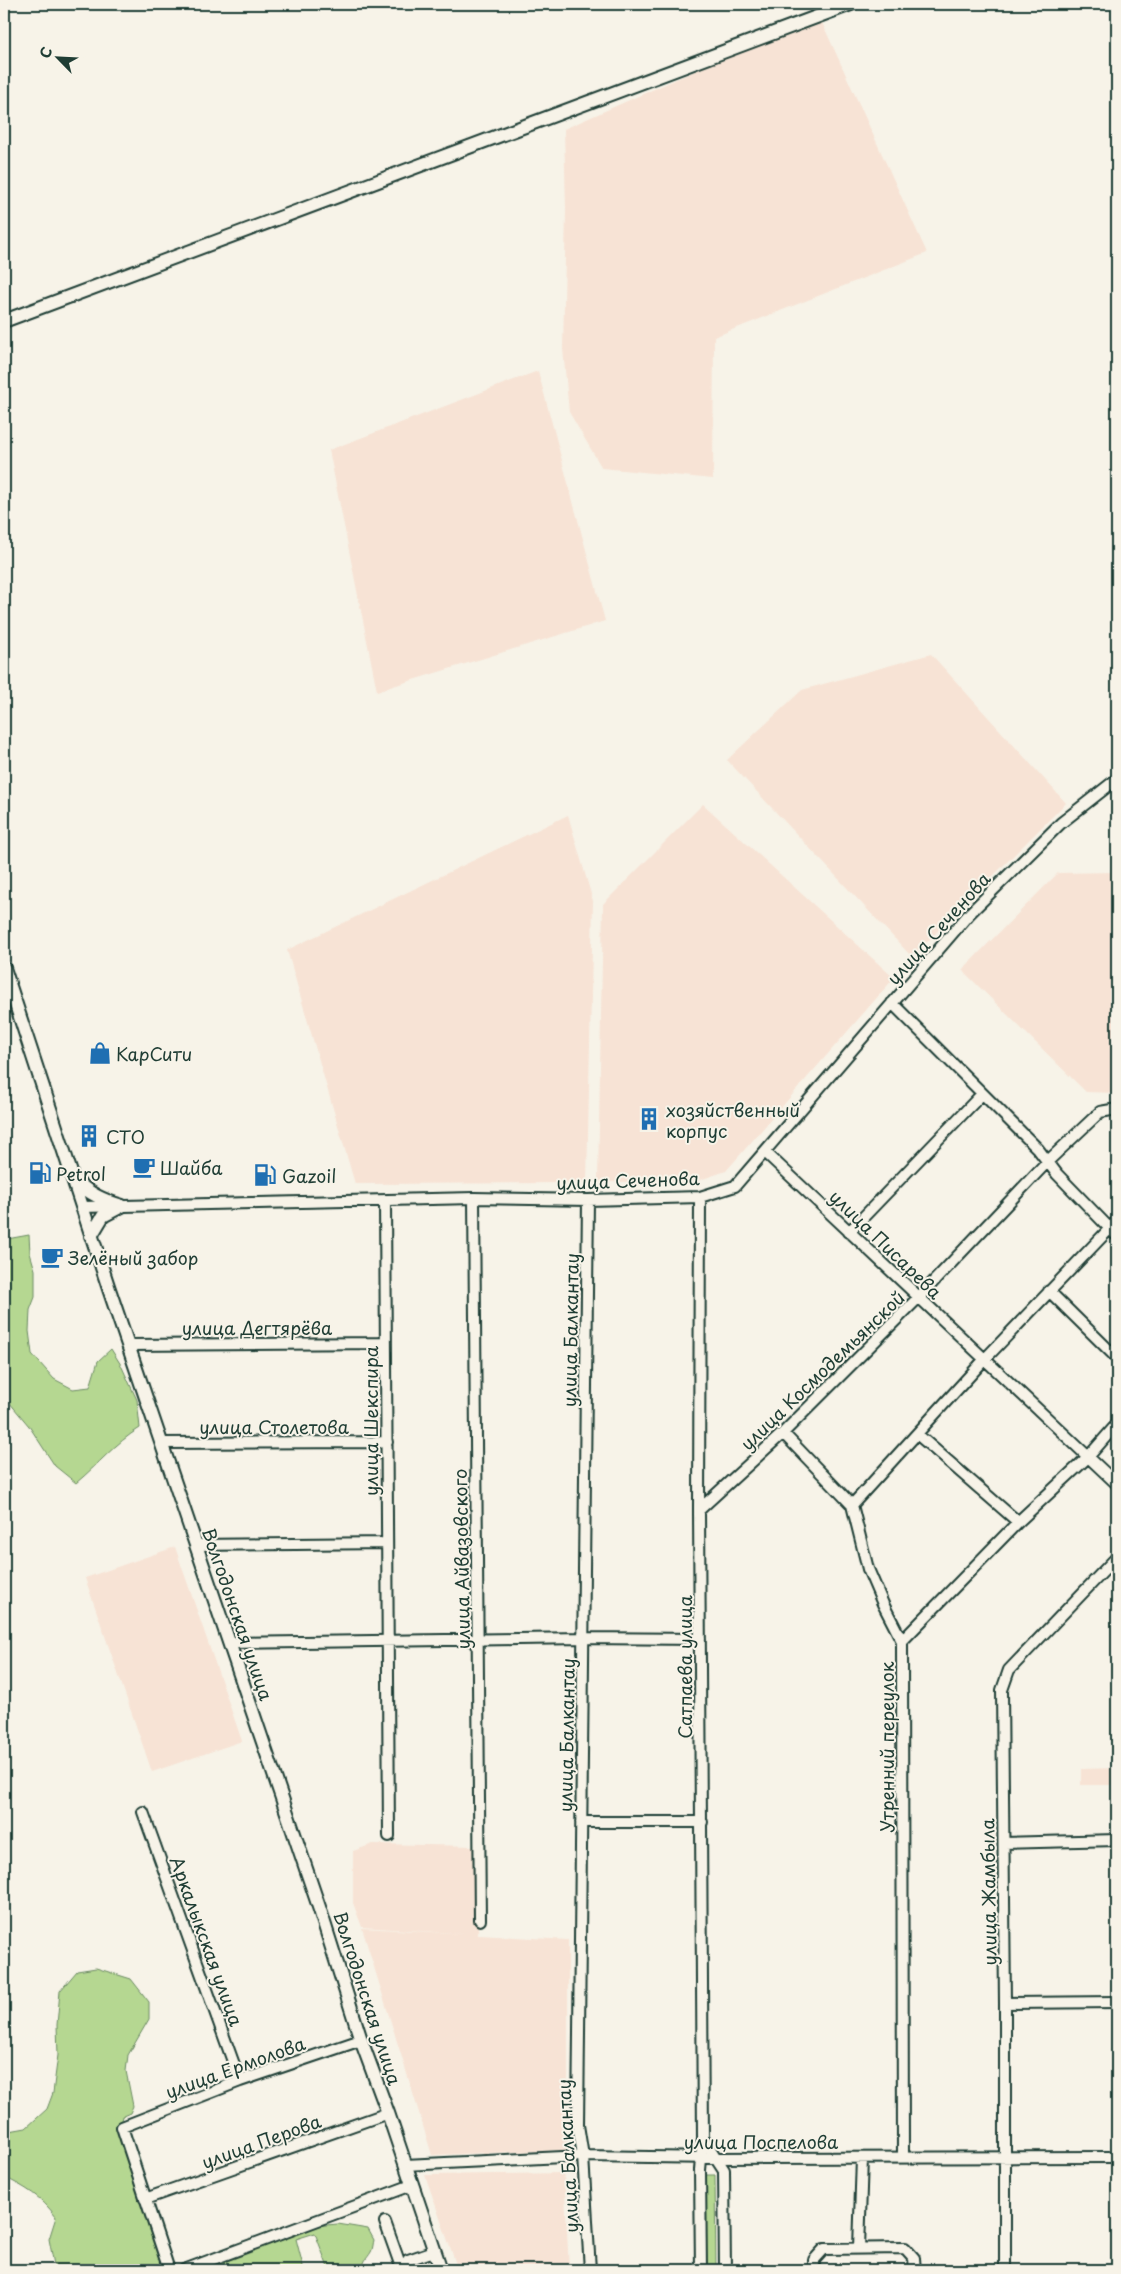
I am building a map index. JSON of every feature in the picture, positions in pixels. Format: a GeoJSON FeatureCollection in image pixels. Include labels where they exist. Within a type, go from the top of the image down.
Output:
{"type":"FeatureCollection","features":[{"type":"Feature","properties":{"kind":"main road"},"geometry":{"type":"LineString","coordinates":[[4,321],[851,4]]}},
{"type":"Feature","properties":{"kind":"main road","name":"Волгодонская улица"},"geometry":{"type":"LineString","coordinates":[[4,968],[161,1443],[320,1910],[361,2040],[388,2112],[441,2270]]}},
{"type":"Feature","properties":{"kind":"main road"},"geometry":{"type":"LineString","coordinates":[[72,1177],[87,1192],[122,1206]]}},
{"type":"Feature","properties":{"kind":"main road"},"geometry":{"type":"LineString","coordinates":[[92,1236],[103,1216],[122,1206]]}},
{"type":"Feature","properties":{"kind":"street","name":"улица Сеченова"},"geometry":{"type":"LineString","coordinates":[[82,1207],[310,1200],[385,1201],[474,1198],[588,1200],[700,1196],[735,1186],[980,903],[1061,822],[1117,779]]}},
{"type":"Feature","properties":{"kind":"street"},"geometry":{"type":"LineString","coordinates":[[892,1003],[1038,1149],[1057,1174],[1117,1236]]}},
{"type":"Feature","properties":{"kind":"street"},"geometry":{"type":"LineString","coordinates":[[849,1232],[982,1094]]}},
{"type":"Feature","properties":{"kind":"street","name":"улица Космодемьянской"},"geometry":{"type":"LineString","coordinates":[[699,1510],[783,1432],[918,1298],[1048,1161],[1100,1112],[1117,1109]]}},
{"type":"Feature","properties":{"kind":"street","name":"улица Писарева"},"geometry":{"type":"LineString","coordinates":[[765,1152],[1117,1484]]}},
{"type":"Feature","properties":{"kind":"street","name":"Сатпаева улица"},"geometry":{"type":"LineString","coordinates":[[700,1196],[699,1510],[703,2138],[701,2158],[701,2270]]}},
{"type":"Feature","properties":{"kind":"street","name":"улица Айвазовского"},"geometry":{"type":"LineString","coordinates":[[474,1198],[480,1920]]}},
{"type":"Feature","properties":{"kind":"street","name":"улица Балкантау"},"geometry":{"type":"LineString","coordinates":[[588,1200],[578,2125],[583,2156],[590,2270]]}},
{"type":"Feature","properties":{"kind":"street","name":"улица Шекспира"},"geometry":{"type":"LineString","coordinates":[[385,1201],[389,1836]]}},
{"type":"Feature","properties":{"kind":"street"},"geometry":{"type":"LineString","coordinates":[[852,1505],[1048,1291],[1117,1221]]}},
{"type":"Feature","properties":{"kind":"street"},"geometry":{"type":"LineString","coordinates":[[1048,1291],[1117,1358]]}},
{"type":"Feature","properties":{"kind":"street","name":"улица Дегтярёва"},"geometry":{"type":"LineString","coordinates":[[128,1344],[386,1343]]}},
{"type":"Feature","properties":{"kind":"street","name":"Утренний переулок"},"geometry":{"type":"LineString","coordinates":[[903,2158],[902,1641],[1018,1522],[1089,1456],[1117,1424]]}},
{"type":"Feature","properties":{"kind":"street"},"geometry":{"type":"LineString","coordinates":[[783,1432],[852,1505],[868,1568],[883,1604],[902,1641]]}},
{"type":"Feature","properties":{"kind":"street"},"geometry":{"type":"LineString","coordinates":[[917,1434],[1018,1522]]}},
{"type":"Feature","properties":{"kind":"street","name":"улица Столетова"},"geometry":{"type":"LineString","coordinates":[[161,1443],[387,1442]]}},
{"type":"Feature","properties":{"kind":"street"},"geometry":{"type":"LineString","coordinates":[[196,1544],[388,1543]]}},
{"type":"Feature","properties":{"kind":"street","name":"улица Жамбыла"},"geometry":{"type":"LineString","coordinates":[[1005,2270],[1006,2003],[1002,1690],[1009,1670],[1117,1557]]}},
{"type":"Feature","properties":{"kind":"street"},"geometry":{"type":"LineString","coordinates":[[229,1642],[583,1638],[700,1639]]}},
{"type":"Feature","properties":{"kind":"street","name":"Аркалыкская улица"},"geometry":{"type":"LineString","coordinates":[[143,1812],[240,2081]]}},
{"type":"Feature","properties":{"kind":"street"},"geometry":{"type":"LineString","coordinates":[[581,1822],[702,1822]]}},
{"type":"Feature","properties":{"kind":"street"},"geometry":{"type":"LineString","coordinates":[[1004,1843],[1117,1840]]}},
{"type":"Feature","properties":{"kind":"street"},"geometry":{"type":"LineString","coordinates":[[1006,2003],[1117,2002]]}},
{"type":"Feature","properties":{"kind":"street","name":"улица Ермолова"},"geometry":{"type":"LineString","coordinates":[[145,2200],[122,2127],[240,2081],[361,2040]]}},
{"type":"Feature","properties":{"kind":"street","name":"улица Перова"},"geometry":{"type":"LineString","coordinates":[[145,2200],[388,2112]]}},
{"type":"Feature","properties":{"kind":"street"},"geometry":{"type":"LineString","coordinates":[[703,2138],[724,2170],[725,2270]]}},
{"type":"Feature","properties":{"kind":"street","name":"улица Поспелова"},"geometry":{"type":"LineString","coordinates":[[405,2165],[583,2156],[701,2158],[1117,2157]]}},
{"type":"Feature","properties":{"kind":"street"},"geometry":{"type":"LineString","coordinates":[[859,2248],[862,2158]]}},
{"type":"Feature","properties":{"kind":"street"},"geometry":{"type":"LineString","coordinates":[[184,2270],[412,2185]]}},
{"type":"Feature","properties":{"kind":"street"},"geometry":{"type":"LineString","coordinates":[[145,2200],[169,2270]]}},
{"type":"Feature","properties":{"kind":"street"},"geometry":{"type":"LineString","coordinates":[[385,2222],[403,2266],[434,2251]]}},
{"type":"Feature","properties":{"kind":"street"},"geometry":{"type":"LineString","coordinates":[[814,2270],[814,2260],[824,2249],[859,2248],[905,2248],[914,2258],[915,2270]]}},
{"type":"Feature","properties":{"kind":"shaded area"},"geometry":{"type":"Polygon","coordinates":[[[819,16],[927,253],[714,337],[713,479],[602,468],[569,412],[563,349],[566,210],[564,129],[819,16]]]}},
{"type":"Feature","properties":{"kind":"shaded area"},"geometry":{"type":"Polygon","coordinates":[[[538,371],[605,621],[377,691],[329,450],[538,371]]]}},
{"type":"Feature","properties":{"kind":"shaded area"},"geometry":{"type":"Polygon","coordinates":[[[931,654],[1066,803],[912,957],[727,760],[802,690],[931,654]]]}},
{"type":"Feature","properties":{"kind":"shaded area"},"geometry":{"type":"Polygon","coordinates":[[[703,804],[894,978],[726,1171],[694,1182],[598,1182],[603,904],[703,804]]]}},
{"type":"Feature","properties":{"kind":"shaded area"},"geometry":{"type":"Polygon","coordinates":[[[568,815],[593,901],[587,1183],[355,1184],[287,950],[568,815]]]}},
{"type":"Feature","properties":{"kind":"shaded area"},"geometry":{"type":"Polygon","coordinates":[[[1117,872],[1117,1093],[1086,1092],[962,970],[1058,873],[1117,872]]]}},
{"type":"Feature","properties":{"kind":"shaded area"},"geometry":{"type":"Polygon","coordinates":[[[175,1547],[242,1741],[152,1772],[85,1578],[175,1547]]]}},
{"type":"Feature","properties":{"kind":"shaded area"},"geometry":{"type":"Polygon","coordinates":[[[1117,1768],[1117,1785],[1081,1785],[1081,1769],[1117,1768]]]}},
{"type":"Feature","properties":{"kind":"shaded area"},"geometry":{"type":"Polygon","coordinates":[[[373,1844],[478,1846],[478,1935],[568,1940],[568,2150],[432,2155],[362,1928],[467,1934],[362,1927],[353,1903],[353,1851],[373,1844]]]}},
{"type":"Feature","properties":{"kind":"shaded area"},"geometry":{"type":"Polygon","coordinates":[[[564,2173],[569,2270],[458,2270],[425,2175],[564,2173]]]}},
{"type":"Feature","properties":{"kind":"green space"},"geometry":{"type":"Polygon","coordinates":[[[29,1235],[30,1253],[35,1270],[35,1297],[30,1310],[29,1331],[32,1354],[54,1379],[73,1389],[90,1387],[98,1361],[111,1349],[121,1365],[137,1400],[140,1428],[115,1447],[76,1483],[55,1466],[29,1426],[4,1396],[4,1245],[7,1239],[29,1235]]]}},
{"type":"Feature","properties":{"kind":"green space"},"geometry":{"type":"Polygon","coordinates":[[[96,1968],[131,1979],[149,2002],[149,2019],[128,2055],[126,2071],[133,2106],[130,2113],[123,2116],[119,2132],[164,2270],[55,2270],[49,2239],[56,2217],[33,2193],[4,2177],[4,2132],[26,2128],[47,2109],[53,2093],[58,2055],[57,2025],[60,1991],[77,1971],[96,1968]]]}},
{"type":"Feature","properties":{"kind":"green space"},"geometry":{"type":"Polygon","coordinates":[[[698,2175],[715,2175],[716,2270],[699,2270],[698,2175]]]}},
{"type":"Feature","properties":{"kind":"green space"},"geometry":{"type":"Polygon","coordinates":[[[338,2224],[368,2229],[374,2240],[372,2251],[364,2262],[364,2270],[329,2270],[315,2233],[296,2239],[304,2270],[197,2270],[315,2226],[338,2224]]]}},
{"type":"Feature","properties":{"kind":"place","name":"КарСити"},"geometry":{"type":"Point","coordinates":[100,1053]}},
{"type":"Feature","properties":{"kind":"place","name":"хозяйственный корпус"},"geometry":{"type":"Point","coordinates":[649,1119]}},
{"type":"Feature","properties":{"kind":"place","name":"СТО"},"geometry":{"type":"Point","coordinates":[89,1136]}},
{"type":"Feature","properties":{"kind":"place","name":"Шайба"},"geometry":{"type":"Point","coordinates":[144,1167]}},
{"type":"Feature","properties":{"kind":"place","name":"Petrol"},"geometry":{"type":"Point","coordinates":[40,1173]}},
{"type":"Feature","properties":{"kind":"place","name":"Gazoil"},"geometry":{"type":"Point","coordinates":[265,1175]}},
{"type":"Feature","properties":{"kind":"place","name":"Зелёный забор"},"geometry":{"type":"Point","coordinates":[52,1257]}}]}
